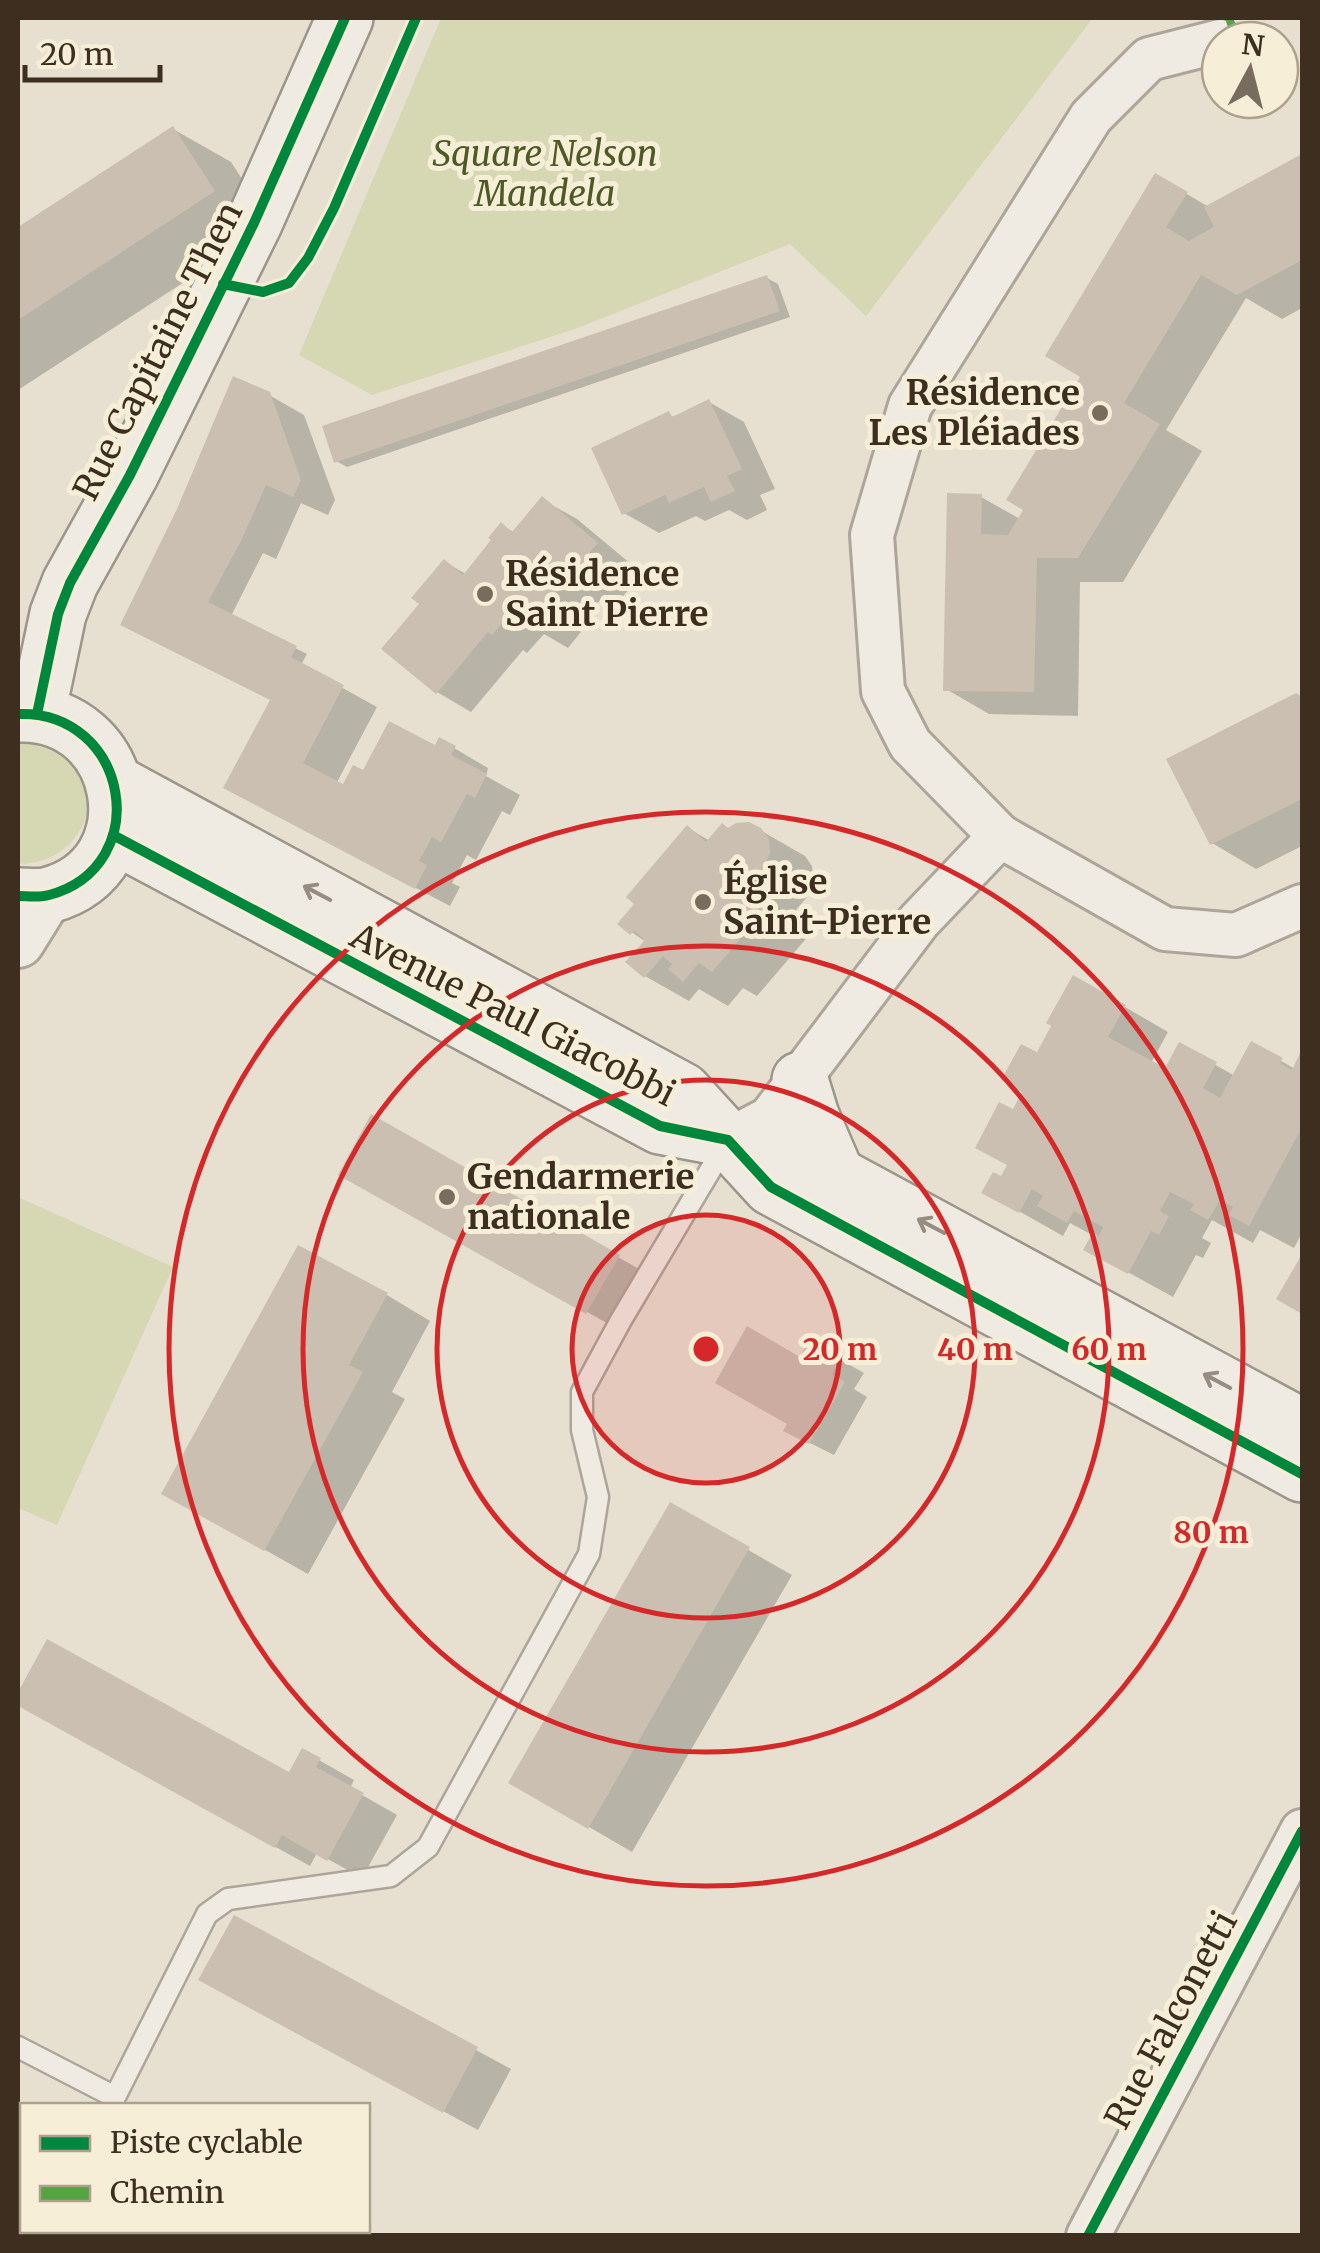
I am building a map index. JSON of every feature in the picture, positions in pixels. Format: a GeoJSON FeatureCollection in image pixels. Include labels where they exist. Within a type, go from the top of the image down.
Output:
{"type":"FeatureCollection","features":[{"type":"Feature","properties":{"kind":"main road","name":"Rue Capitaine Then"},"geometry":{"type":"LineString","coordinates":[[27,714],[70,584],[130,475],[254,223],[345,18]]}},
{"type":"Feature","properties":{"kind":"main road"},"geometry":{"type":"LineString","coordinates":[[27,714],[63,722],[86,736],[104,758],[114,809],[98,862],[75,884],[32,896]]}},
{"type":"Feature","properties":{"kind":"main road","name":"Avenue Paul Giacobbi"},"geometry":{"type":"LineString","coordinates":[[114,809],[682,1091],[771,1187],[1302,1474]]}},
{"type":"Feature","properties":{"kind":"main road"},"geometry":{"type":"LineString","coordinates":[[800,1080],[836,1174]]}},
{"type":"Feature","properties":{"kind":"main road"},"geometry":{"type":"LineString","coordinates":[[728,1140],[792,1151],[1302,1427]]}},
{"type":"Feature","properties":{"kind":"street"},"geometry":{"type":"LineString","coordinates":[[1200,46],[1149,58],[1091,117],[910,406],[872,535],[882,691],[910,744],[1000,836],[1166,929],[1236,935],[1302,906]]}},
{"type":"Feature","properties":{"kind":"street"},"geometry":{"type":"LineString","coordinates":[[728,1140],[770,1118],[918,921],[1000,836]]}},
{"type":"Feature","properties":{"kind":"street"},"geometry":{"type":"LineString","coordinates":[[18,941],[32,896]]}},
{"type":"Feature","properties":{"kind":"street","name":"Rue Falconetti"},"geometry":{"type":"LineString","coordinates":[[1088,2236],[1302,1830]]}},
{"type":"Feature","properties":{"kind":"lane"},"geometry":{"type":"LineString","coordinates":[[18,2047],[114,2097],[207,1914],[228,1899],[390,1876],[428,1847],[589,1554],[598,1497],[582,1430],[582,1392],[728,1140]]}},
{"type":"Feature","properties":{"kind":"green space","name":"Square Nelson Mandela"},"geometry":{"type":"Polygon","coordinates":[[[441,18],[1093,18],[866,316],[790,244],[575,329],[372,395],[299,355],[441,18]]]}},
{"type":"Feature","properties":{"kind":"green space"},"geometry":{"type":"Polygon","coordinates":[[[18,741],[49,745],[70,756],[83,772],[88,792],[87,812],[79,832],[65,848],[44,860],[18,864],[18,741]]]}},
{"type":"Feature","properties":{"kind":"green space"},"geometry":{"type":"Polygon","coordinates":[[[18,1197],[173,1267],[57,1525],[18,1508],[18,1197]]]}},
{"type":"Feature","properties":{"kind":"building"},"geometry":{"type":"Polygon","coordinates":[[[173,126],[215,191],[18,320],[18,227],[173,126]]]}},
{"type":"Feature","properties":{"kind":"building","name":"Résidence Les Pléiades"},"geometry":{"type":"Polygon","coordinates":[[[1302,154],[1302,260],[1237,295],[1201,275],[1124,403],[1160,424],[1078,558],[1037,558],[1034,692],[943,691],[947,493],[982,494],[981,534],[1008,535],[1023,510],[1006,500],[1080,377],[1045,356],[1155,173],[1188,192],[1166,227],[1189,241],[1214,227],[1204,207],[1302,154]]]}},
{"type":"Feature","properties":{"kind":"building"},"geometry":{"type":"Polygon","coordinates":[[[767,275],[780,311],[334,463],[322,426],[767,275]]]}},
{"type":"Feature","properties":{"kind":"building"},"geometry":{"type":"Polygon","coordinates":[[[233,376],[270,392],[301,480],[293,497],[266,485],[208,602],[297,646],[291,657],[344,685],[303,763],[343,784],[353,765],[363,770],[389,721],[435,745],[439,737],[456,746],[451,755],[487,774],[475,798],[467,794],[441,842],[432,837],[419,861],[427,865],[415,889],[223,788],[270,700],[120,625],[177,509],[233,376]]]}},
{"type":"Feature","properties":{"kind":"building"},"geometry":{"type":"Polygon","coordinates":[[[709,399],[742,469],[727,476],[735,491],[711,502],[704,487],[669,503],[665,495],[622,515],[591,448],[669,411],[672,417],[709,399]]]}},
{"type":"Feature","properties":{"kind":"building","name":"Résidence Saint Pierre"},"geometry":{"type":"Polygon","coordinates":[[[542,496],[598,543],[585,558],[597,568],[579,589],[567,579],[544,607],[549,611],[532,630],[511,613],[492,635],[488,632],[436,694],[381,649],[419,604],[411,598],[444,559],[463,575],[501,522],[512,532],[542,496]]]}},
{"type":"Feature","properties":{"kind":"building"},"geometry":{"type":"Polygon","coordinates":[[[1296,693],[1302,697],[1302,799],[1210,845],[1166,759],[1296,693]]]}},
{"type":"Feature","properties":{"kind":"building","name":"Église Saint-Pierre"},"geometry":{"type":"Polygon","coordinates":[[[749,822],[761,828],[769,839],[766,861],[770,865],[754,883],[774,900],[712,972],[699,963],[683,982],[668,969],[672,964],[663,956],[644,978],[625,962],[645,940],[634,931],[630,935],[617,924],[634,904],[626,897],[687,825],[706,842],[722,823],[728,828],[749,822]]]}},
{"type":"Feature","properties":{"kind":"building"},"geometry":{"type":"Polygon","coordinates":[[[1073,975],[1126,1005],[1108,1037],[1165,1068],[1179,1042],[1217,1062],[1203,1088],[1220,1098],[1251,1041],[1283,1058],[1280,1063],[1292,1070],[1302,1049],[1302,1127],[1249,1226],[1229,1215],[1233,1207],[1220,1200],[1208,1220],[1190,1210],[1194,1204],[1170,1192],[1160,1211],[1169,1216],[1159,1235],[1151,1231],[1128,1274],[1083,1250],[1093,1232],[1099,1236],[1103,1227],[1074,1211],[1067,1223],[1037,1206],[1043,1196],[1032,1189],[1019,1213],[981,1193],[993,1172],[1001,1176],[1007,1165],[975,1148],[999,1102],[1013,1109],[1022,1092],[1001,1080],[1021,1044],[1037,1052],[1051,1026],[1046,1023],[1073,975]]]}},
{"type":"Feature","properties":{"kind":"building","name":"Gendarmerie nationale"},"geometry":{"type":"Polygon","coordinates":[[[371,1114],[620,1255],[586,1314],[338,1175],[371,1114]]]}},
{"type":"Feature","properties":{"kind":"building"},"geometry":{"type":"Polygon","coordinates":[[[298,1245],[388,1293],[349,1365],[363,1372],[264,1551],[161,1494],[298,1245]]]}},
{"type":"Feature","properties":{"kind":"building"},"geometry":{"type":"Polygon","coordinates":[[[1302,1254],[1302,1314],[1276,1299],[1302,1254]]]}},
{"type":"Feature","properties":{"kind":"building"},"geometry":{"type":"Polygon","coordinates":[[[747,1326],[800,1357],[810,1339],[842,1358],[832,1374],[845,1382],[809,1444],[783,1431],[787,1424],[715,1383],[747,1326]]]}},
{"type":"Feature","properties":{"kind":"building"},"geometry":{"type":"Polygon","coordinates":[[[670,1502],[750,1547],[588,1829],[508,1783],[670,1502]]]}},
{"type":"Feature","properties":{"kind":"building"},"geometry":{"type":"Polygon","coordinates":[[[47,1639],[289,1772],[302,1748],[321,1758],[316,1767],[364,1793],[327,1861],[282,1835],[275,1848],[18,1706],[18,1692],[47,1639]]]}},
{"type":"Feature","properties":{"kind":"building"},"geometry":{"type":"Polygon","coordinates":[[[234,1915],[478,2047],[443,2113],[198,1980],[234,1915]]]}},
{"type":"Feature","properties":{"kind":"cycle path"},"geometry":{"type":"LineString","coordinates":[[37,714],[58,614],[70,583],[130,475],[254,223],[345,18]]}},
{"type":"Feature","properties":{"kind":"cycle path"},"geometry":{"type":"LineString","coordinates":[[223,284],[263,292],[289,283],[308,258],[334,208],[416,18]]}},
{"type":"Feature","properties":{"kind":"cycle path"},"geometry":{"type":"LineString","coordinates":[[18,714],[56,719],[85,737],[105,762],[115,792],[115,824],[105,854],[83,879],[49,895],[18,896]]}},
{"type":"Feature","properties":{"kind":"cycle path"},"geometry":{"type":"LineString","coordinates":[[113,835],[660,1126],[728,1140],[771,1187],[1302,1474]]}},
{"type":"Feature","properties":{"kind":"cycle path"},"geometry":{"type":"LineString","coordinates":[[1088,2236],[1302,1831]]}},
{"type":"Feature","properties":{"kind":"place","name":"Résidence Les Pléiades"},"geometry":{"type":"Point","coordinates":[1100,413]}},
{"type":"Feature","properties":{"kind":"place","name":"Résidence Saint Pierre"},"geometry":{"type":"Point","coordinates":[485,594]}},
{"type":"Feature","properties":{"kind":"place","name":"Église Saint-Pierre"},"geometry":{"type":"Point","coordinates":[703,902]}},
{"type":"Feature","properties":{"kind":"place","name":"Gendarmerie nationale"},"geometry":{"type":"Point","coordinates":[447,1197]}}]}
